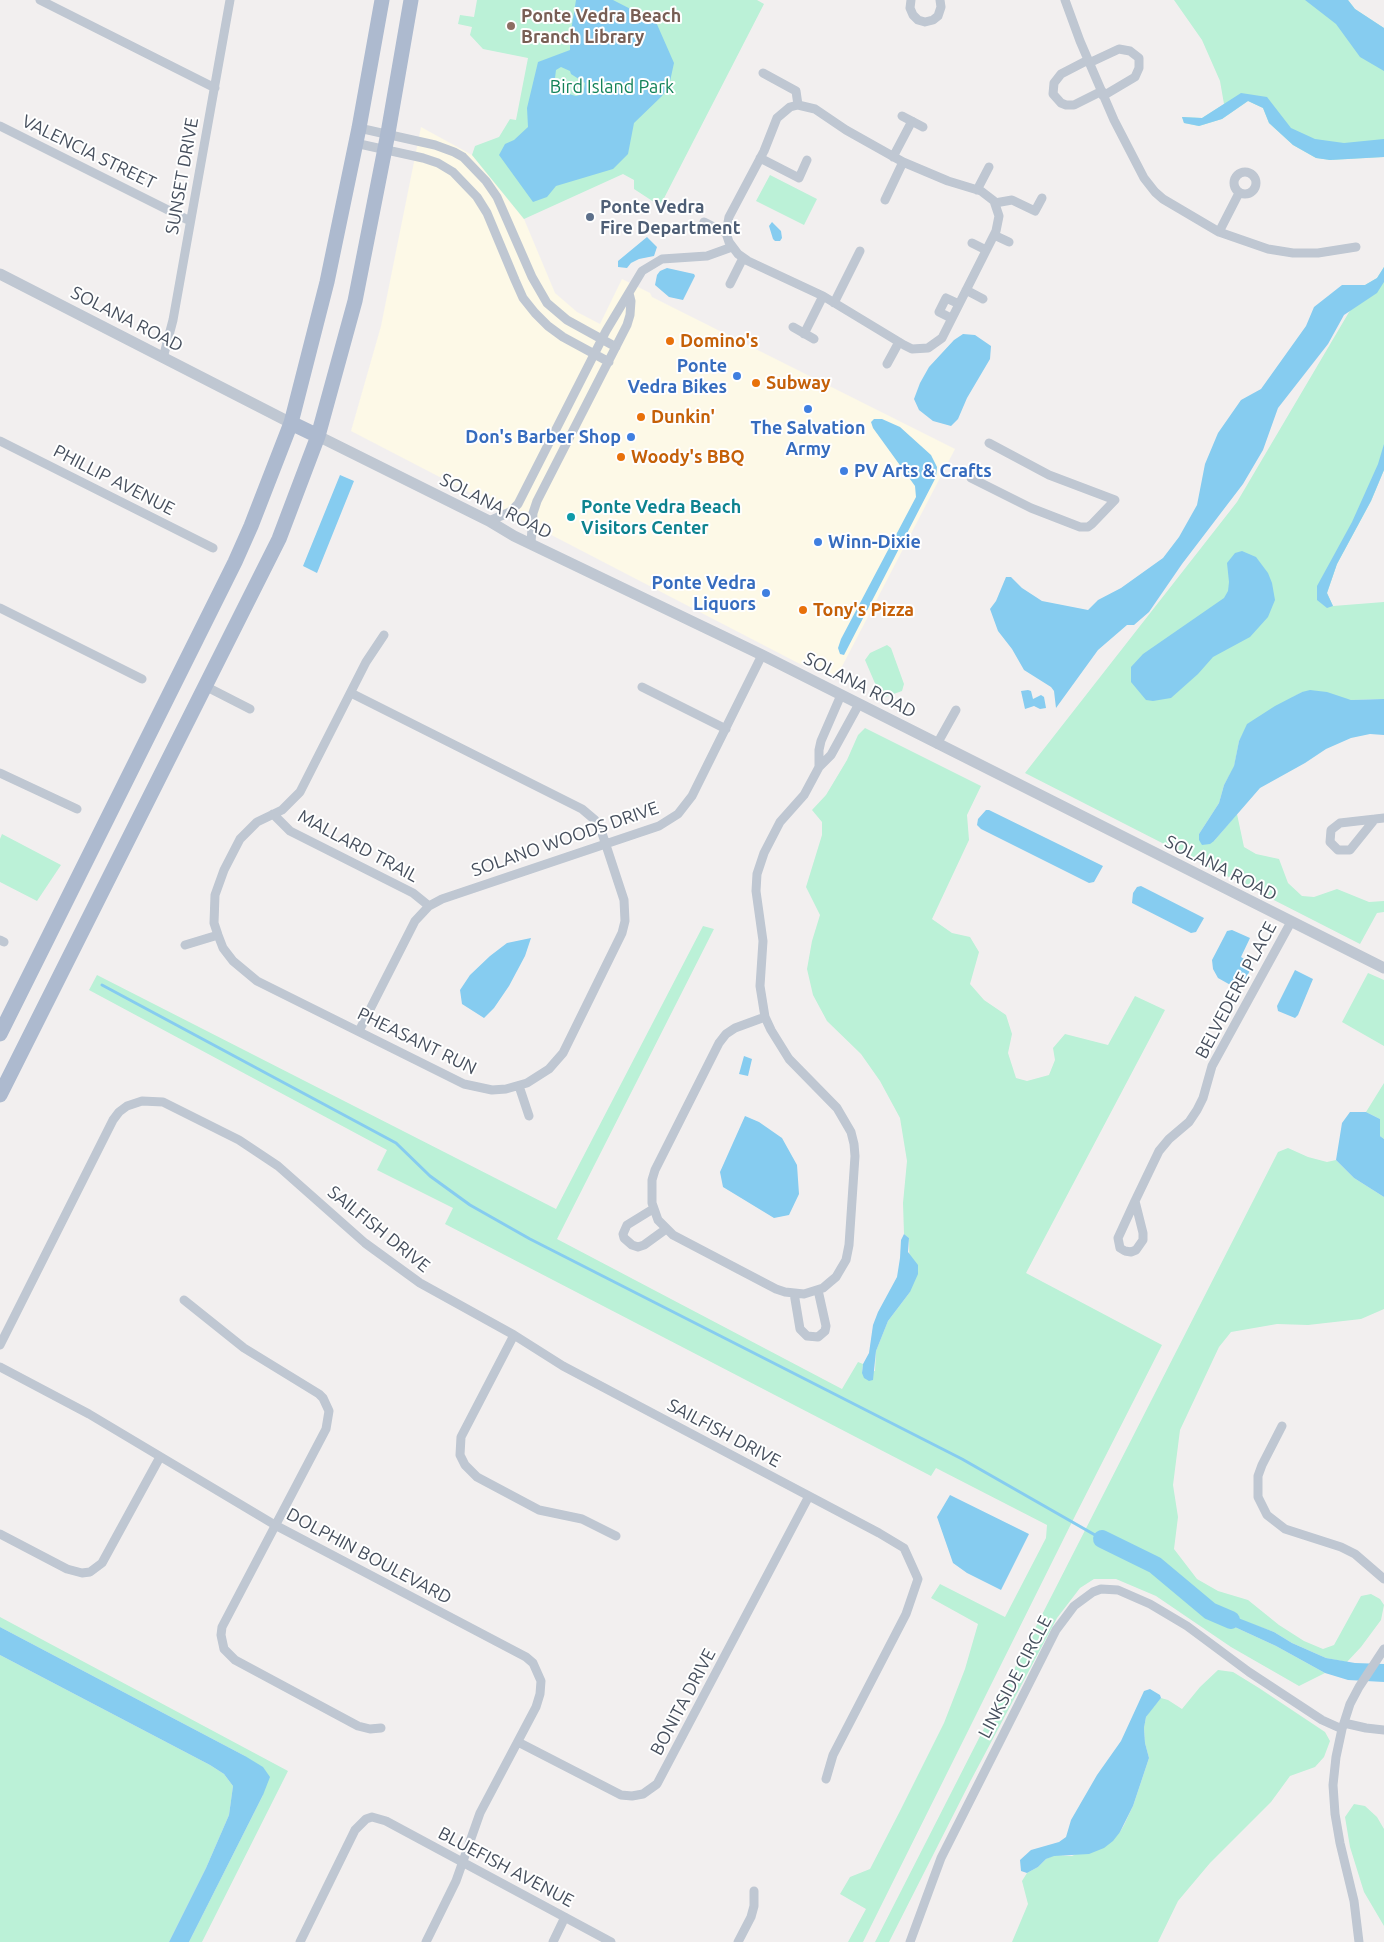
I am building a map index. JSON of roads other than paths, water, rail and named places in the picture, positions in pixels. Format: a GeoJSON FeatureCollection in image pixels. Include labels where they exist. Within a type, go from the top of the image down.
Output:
{"type":"FeatureCollection","features":[{"type":"Feature","properties":{"kind":"main road"},"geometry":{"type":"LineString","coordinates":[[28,1040],[2,1031],[252,526],[290,423],[327,282],[382,0]]}},
{"type":"Feature","properties":{"kind":"main road"},"geometry":{"type":"LineString","coordinates":[[0,1095],[279,539],[318,436],[354,301],[388,133],[410,0]]}},
{"type":"Feature","properties":{"kind":"main road"},"geometry":{"type":"LineString","coordinates":[[290,423],[318,436]]}},
{"type":"Feature","properties":{"kind":"main road"},"geometry":{"type":"LineString","coordinates":[[136,762],[160,776]]}},
{"type":"Feature","properties":{"kind":"street"},"geometry":{"type":"LineString","coordinates":[[40,0],[215,88]]}},
{"type":"Feature","properties":{"kind":"street","name":"SUNSET DRIVE"},"geometry":{"type":"LineString","coordinates":[[163,358],[173,320],[230,0]]}},
{"type":"Feature","properties":{"kind":"street"},"geometry":{"type":"LineString","coordinates":[[911,0],[910,8],[913,15],[918,20],[925,22],[938,16],[941,10],[940,0]]}},
{"type":"Feature","properties":{"kind":"street"},"geometry":{"type":"LineString","coordinates":[[1065,0],[1102,93],[1133,158],[1144,178],[1155,192],[1187,214],[1219,232],[1268,249],[1318,253],[1356,247]]}},
{"type":"Feature","properties":{"kind":"street"},"geometry":{"type":"LineString","coordinates":[[1119,50],[1130,51],[1138,58],[1139,68],[1134,77],[1102,93],[1074,105],[1066,105],[1061,103],[1053,94],[1054,83],[1061,74],[1088,61],[1119,50]]}},
{"type":"Feature","properties":{"kind":"street"},"geometry":{"type":"LineString","coordinates":[[764,73],[796,91],[794,106]]}},
{"type":"Feature","properties":{"kind":"street"},"geometry":{"type":"LineString","coordinates":[[794,106],[815,109],[846,130],[893,157],[948,181],[987,194],[995,203],[999,216],[995,233],[942,338],[935,344],[920,350],[912,349],[822,296],[743,258],[732,248],[726,233],[729,217],[760,158],[777,118],[794,106]]}},
{"type":"Feature","properties":{"kind":"street"},"geometry":{"type":"LineString","coordinates":[[902,116],[923,127]]}},
{"type":"Feature","properties":{"kind":"street"},"geometry":{"type":"LineString","coordinates":[[893,157],[912,121]]}},
{"type":"Feature","properties":{"kind":"street","name":"VALENCIA STREET"},"geometry":{"type":"LineString","coordinates":[[0,126],[190,221]]}},
{"type":"Feature","properties":{"kind":"street"},"geometry":{"type":"LineString","coordinates":[[358,128],[388,133],[435,145],[463,157],[486,181],[497,196],[532,277],[547,302],[567,320],[616,346]]}},
{"type":"Feature","properties":{"kind":"street"},"geometry":{"type":"LineString","coordinates":[[355,144],[424,158],[438,163],[453,172],[477,197],[487,213],[523,298],[535,313],[563,338],[609,362]]}},
{"type":"Feature","properties":{"kind":"street"},"geometry":{"type":"LineString","coordinates":[[760,158],[799,178],[807,160]]}},
{"type":"Feature","properties":{"kind":"street"},"geometry":{"type":"LineString","coordinates":[[885,200],[903,162]]}},
{"type":"Feature","properties":{"kind":"street"},"geometry":{"type":"LineString","coordinates":[[977,190],[989,167]]}},
{"type":"Feature","properties":{"kind":"street"},"geometry":{"type":"LineString","coordinates":[[1219,232],[1239,193]]}},
{"type":"Feature","properties":{"kind":"street"},"geometry":{"type":"LineString","coordinates":[[995,203],[1012,200],[1035,211],[1042,198]]}},
{"type":"Feature","properties":{"kind":"street"},"geometry":{"type":"LineString","coordinates":[[704,222],[726,233]]}},
{"type":"Feature","properties":{"kind":"street"},"geometry":{"type":"LineString","coordinates":[[497,237],[512,231]]}},
{"type":"Feature","properties":{"kind":"street"},"geometry":{"type":"LineString","coordinates":[[995,233],[1009,242]]}},
{"type":"Feature","properties":{"kind":"street"},"geometry":{"type":"LineString","coordinates":[[972,243],[986,250]]}},
{"type":"Feature","properties":{"kind":"street"},"geometry":{"type":"LineString","coordinates":[[489,521],[510,512],[518,504],[594,354],[629,294],[635,280],[642,271],[652,264],[670,258],[707,256],[732,248]]}},
{"type":"Feature","properties":{"kind":"street"},"geometry":{"type":"LineString","coordinates":[[834,303],[860,251]]}},
{"type":"Feature","properties":{"kind":"street"},"geometry":{"type":"LineString","coordinates":[[730,284],[743,258]]}},
{"type":"Feature","properties":{"kind":"street","name":"SOLANA ROAD"},"geometry":{"type":"LineString","coordinates":[[0,274],[290,423]]}},
{"type":"Feature","properties":{"kind":"street"},"geometry":{"type":"LineString","coordinates":[[966,290],[983,298]]}},
{"type":"Feature","properties":{"kind":"street"},"geometry":{"type":"LineString","coordinates":[[531,544],[533,513],[537,501],[609,362],[630,315],[631,301],[629,294]]}},
{"type":"Feature","properties":{"kind":"street"},"geometry":{"type":"LineString","coordinates":[[804,334],[822,296]]}},
{"type":"Feature","properties":{"kind":"street"},"geometry":{"type":"LineString","coordinates":[[952,318],[939,312],[946,298],[959,304]]}},
{"type":"Feature","properties":{"kind":"street"},"geometry":{"type":"LineString","coordinates":[[793,327],[814,339]]}},
{"type":"Feature","properties":{"kind":"street"},"geometry":{"type":"LineString","coordinates":[[887,364],[899,342]]}},
{"type":"Feature","properties":{"kind":"street","name":"SOLANA ROAD"},"geometry":{"type":"LineString","coordinates":[[318,436],[489,521],[531,544],[762,655],[1384,968]]}},
{"type":"Feature","properties":{"kind":"street","name":"PHILLIP AVENUE"},"geometry":{"type":"LineString","coordinates":[[0,441],[214,548]]}},
{"type":"Feature","properties":{"kind":"street"},"geometry":{"type":"LineString","coordinates":[[972,478],[1031,508],[1080,527],[1088,527],[1092,524],[1115,500],[1048,475],[989,443]]}},
{"type":"Feature","properties":{"kind":"street"},"geometry":{"type":"LineString","coordinates":[[0,608],[142,679]]}},
{"type":"Feature","properties":{"kind":"street"},"geometry":{"type":"LineString","coordinates":[[351,693],[366,662],[384,635]]}},
{"type":"Feature","properties":{"kind":"street","name":"SOLANO WOODS DRIVE"},"geometry":{"type":"LineString","coordinates":[[358,1031],[415,921],[429,906],[442,899],[659,826],[678,814],[692,796],[762,655]]}},
{"type":"Feature","properties":{"kind":"street"},"geometry":{"type":"LineString","coordinates":[[205,686],[250,709]]}},
{"type":"Feature","properties":{"kind":"street"},"geometry":{"type":"LineString","coordinates":[[642,687],[726,729]]}},
{"type":"Feature","properties":{"kind":"street","name":"PHEASANT RUN"},"geometry":{"type":"LineString","coordinates":[[351,693],[582,809],[596,820],[606,844],[624,900],[625,912],[622,933],[563,1053],[549,1069],[519,1086],[492,1090],[464,1084],[251,977],[233,961],[223,948],[214,924],[214,908],[224,870],[240,839],[257,822],[273,814],[292,802],[300,792],[351,693]]}},
{"type":"Feature","properties":{"kind":"street"},"geometry":{"type":"LineString","coordinates":[[819,768],[821,741],[842,695]]}},
{"type":"Feature","properties":{"kind":"street"},"geometry":{"type":"LineString","coordinates":[[765,1017],[734,1028],[719,1043],[656,1170],[651,1194],[653,1209],[658,1220],[672,1235],[776,1289],[804,1294],[818,1290],[836,1277],[846,1260],[849,1246],[854,1176],[854,1144],[845,1119],[837,1108],[789,1059],[774,1036],[765,1017],[760,986],[764,942],[756,891],[757,874],[764,853],[780,822],[804,795],[819,768],[832,755],[859,704]]}},
{"type":"Feature","properties":{"kind":"street"},"geometry":{"type":"LineString","coordinates":[[937,744],[956,710]]}},
{"type":"Feature","properties":{"kind":"street"},"geometry":{"type":"LineString","coordinates":[[0,773],[76,809]]}},
{"type":"Feature","properties":{"kind":"street","name":"MALLARD TRAIL"},"geometry":{"type":"LineString","coordinates":[[273,814],[290,831],[413,893],[429,906]]}},
{"type":"Feature","properties":{"kind":"street"},"geometry":{"type":"LineString","coordinates":[[1380,818],[1350,850],[1338,850],[1330,842],[1331,830],[1340,823],[1380,818]]}},
{"type":"Feature","properties":{"kind":"street","name":"BELVEDERE PLACE"},"geometry":{"type":"LineString","coordinates":[[1135,1201],[1143,1240],[1136,1250],[1131,1252],[1120,1248],[1118,1238],[1135,1201],[1159,1151],[1169,1139],[1189,1122],[1197,1110],[1203,1098],[1212,1066],[1291,922]]}},
{"type":"Feature","properties":{"kind":"street"},"geometry":{"type":"LineString","coordinates":[[185,945],[218,935]]}},
{"type":"Feature","properties":{"kind":"street"},"geometry":{"type":"LineString","coordinates":[[519,1086],[529,1116]]}},
{"type":"Feature","properties":{"kind":"street","name":"SAILFISH DRIVE"},"geometry":{"type":"LineString","coordinates":[[0,1345],[113,1120],[134,1103],[151,1100],[171,1105],[251,1148],[278,1166],[365,1243],[392,1264],[445,1299],[514,1335],[563,1366],[904,1548],[918,1579],[906,1614],[833,1755],[826,1779]]}},
{"type":"Feature","properties":{"kind":"street"},"geometry":{"type":"LineString","coordinates":[[653,1209],[626,1225],[623,1234],[624,1238],[632,1245],[638,1247],[644,1245],[666,1229]]}},
{"type":"Feature","properties":{"kind":"street"},"geometry":{"type":"LineString","coordinates":[[794,1293],[800,1329],[808,1336],[818,1337],[825,1331],[826,1326],[818,1290]]}},
{"type":"Feature","properties":{"kind":"street"},"geometry":{"type":"LineString","coordinates":[[184,1300],[244,1348],[319,1394],[328,1406],[329,1419],[326,1430],[222,1627],[220,1635],[224,1649],[235,1660],[358,1726],[370,1729],[381,1728]]}},
{"type":"Feature","properties":{"kind":"street"},"geometry":{"type":"LineString","coordinates":[[514,1335],[461,1437],[460,1455],[465,1465],[476,1477],[539,1510],[582,1520],[616,1536]]}},
{"type":"Feature","properties":{"kind":"street","name":"DOLPHIN BOULEVARD"},"geometry":{"type":"LineString","coordinates":[[0,1367],[96,1418],[275,1525],[526,1656],[537,1669],[541,1682],[536,1707],[480,1813],[456,1881],[426,1942]]}},
{"type":"Feature","properties":{"kind":"street"},"geometry":{"type":"LineString","coordinates":[[1282,1426],[1258,1476],[1258,1497],[1267,1515],[1285,1529],[1341,1547],[1355,1554],[1384,1579]]}},
{"type":"Feature","properties":{"kind":"street"},"geometry":{"type":"LineString","coordinates":[[0,1534],[66,1569],[82,1573],[90,1572],[102,1564],[160,1458]]}},
{"type":"Feature","properties":{"kind":"street","name":"BONITA DRIVE"},"geometry":{"type":"LineString","coordinates":[[518,1742],[621,1795],[643,1794],[657,1784],[809,1496]]}},
{"type":"Feature","properties":{"kind":"street","name":"LINKSIDE CIRCLE"},"geometry":{"type":"LineString","coordinates":[[910,1942],[920,1911],[948,1844],[1056,1630],[1074,1606],[1093,1592],[1101,1589],[1118,1590],[1150,1604],[1188,1626],[1248,1672],[1322,1720],[1343,1726],[1384,1730]]}},
{"type":"Feature","properties":{"kind":"street"},"geometry":{"type":"LineString","coordinates":[[1359,1942],[1354,1901],[1335,1814],[1333,1785],[1336,1757],[1343,1726],[1359,1687],[1384,1649]]}},
{"type":"Feature","properties":{"kind":"street","name":"BLUEFISH AVENUE"},"geometry":{"type":"LineString","coordinates":[[300,1942],[360,1824],[372,1817],[386,1821],[611,1942]]}},
{"type":"Feature","properties":{"kind":"street"},"geometry":{"type":"LineString","coordinates":[[738,1942],[751,1917],[754,1906],[754,1891]]}},
{"type":"Feature","properties":{"kind":"street"},"geometry":{"type":"LineString","coordinates":[[553,1942],[565,1917]]}},
{"type":"Feature","properties":{"kind":"water"},"geometry":{"type":"Polygon","coordinates":[[[576,0],[613,0],[656,22],[674,63],[669,86],[662,96],[634,123],[628,154],[613,169],[556,186],[547,197],[533,202],[499,155],[505,144],[514,140],[528,127],[527,108],[538,62],[570,50],[570,37],[576,0]],[[561,67],[556,70],[555,78],[569,94],[576,96],[583,94],[585,83],[571,74],[570,71],[561,67]]]}},
{"type":"Feature","properties":{"kind":"water"},"geometry":{"type":"Polygon","coordinates":[[[1305,0],[1348,0],[1355,9],[1384,28],[1384,71],[1360,57],[1336,24],[1305,0]]]}},
{"type":"Feature","properties":{"kind":"water"},"geometry":{"type":"Polygon","coordinates":[[[1241,93],[1267,97],[1291,128],[1315,139],[1344,143],[1384,139],[1384,157],[1330,160],[1316,158],[1293,145],[1269,123],[1263,108],[1248,101],[1222,119],[1199,126],[1184,123],[1182,117],[1202,118],[1241,93]]]}},
{"type":"Feature","properties":{"kind":"water"},"geometry":{"type":"Polygon","coordinates":[[[772,222],[781,231],[782,238],[780,241],[773,239],[769,226],[772,222]]]}},
{"type":"Feature","properties":{"kind":"water"},"geometry":{"type":"Polygon","coordinates":[[[647,237],[657,247],[654,256],[639,259],[631,263],[627,268],[618,267],[618,261],[647,237]]]}},
{"type":"Feature","properties":{"kind":"water"},"geometry":{"type":"Polygon","coordinates":[[[1384,267],[1384,282],[1377,293],[1344,315],[1328,344],[1278,408],[1263,450],[1243,484],[1182,564],[1149,612],[1134,625],[1127,625],[1098,650],[1056,708],[1054,691],[1051,687],[1024,670],[1012,649],[998,631],[990,609],[996,601],[1006,577],[1011,577],[1022,588],[1042,601],[1088,610],[1098,600],[1121,588],[1163,558],[1179,537],[1197,505],[1205,464],[1218,433],[1241,400],[1261,389],[1306,326],[1314,307],[1342,285],[1365,285],[1377,278],[1384,267]]]}},
{"type":"Feature","properties":{"kind":"water"},"geometry":{"type":"Polygon","coordinates":[[[667,268],[694,274],[695,276],[683,300],[669,297],[655,285],[657,275],[660,271],[667,268]]]}},
{"type":"Feature","properties":{"kind":"water"},"geometry":{"type":"Polygon","coordinates":[[[963,334],[975,335],[991,346],[990,359],[967,398],[958,419],[951,426],[933,421],[919,410],[914,399],[929,367],[954,340],[963,334]]]}},
{"type":"Feature","properties":{"kind":"water"},"geometry":{"type":"Polygon","coordinates":[[[874,419],[882,419],[900,427],[931,455],[937,467],[936,477],[844,655],[840,654],[838,648],[841,639],[916,497],[915,486],[873,428],[871,422],[874,419]]]}},
{"type":"Feature","properties":{"kind":"water"},"geometry":{"type":"Polygon","coordinates":[[[1384,444],[1384,470],[1371,501],[1337,564],[1327,593],[1333,606],[1327,608],[1317,600],[1317,586],[1352,522],[1378,464],[1384,444]]]}},
{"type":"Feature","properties":{"kind":"water"},"geometry":{"type":"Polygon","coordinates":[[[340,475],[354,481],[317,573],[303,566],[340,475]]]}},
{"type":"Feature","properties":{"kind":"water"},"geometry":{"type":"Polygon","coordinates":[[[1242,551],[1256,557],[1268,573],[1272,583],[1275,600],[1268,617],[1250,637],[1213,657],[1198,674],[1171,698],[1153,701],[1146,700],[1131,682],[1131,667],[1143,654],[1224,598],[1228,591],[1229,582],[1227,563],[1235,553],[1242,551]]]}},
{"type":"Feature","properties":{"kind":"water"},"geometry":{"type":"Polygon","coordinates":[[[1310,690],[1327,692],[1351,700],[1384,699],[1384,735],[1370,734],[1351,738],[1326,749],[1260,788],[1214,841],[1210,844],[1202,845],[1199,840],[1199,834],[1219,803],[1224,785],[1234,766],[1239,741],[1247,724],[1275,706],[1302,692],[1310,690]]]}},
{"type":"Feature","properties":{"kind":"water"},"geometry":{"type":"Polygon","coordinates":[[[1021,691],[1031,691],[1033,699],[1041,695],[1044,697],[1046,708],[1040,709],[1034,706],[1025,709],[1021,691]]]}},
{"type":"Feature","properties":{"kind":"water"},"geometry":{"type":"Polygon","coordinates":[[[986,810],[1103,866],[1094,882],[1089,883],[981,829],[977,825],[978,819],[986,810]]]}},
{"type":"Feature","properties":{"kind":"water"},"geometry":{"type":"Polygon","coordinates":[[[1141,886],[1204,918],[1196,932],[1191,933],[1132,903],[1133,893],[1137,887],[1141,886]]]}},
{"type":"Feature","properties":{"kind":"water"},"geometry":{"type":"Polygon","coordinates":[[[1232,930],[1250,938],[1241,957],[1253,964],[1241,989],[1218,978],[1213,969],[1212,960],[1227,931],[1232,930]]]}},
{"type":"Feature","properties":{"kind":"water"},"geometry":{"type":"Polygon","coordinates":[[[531,938],[525,956],[509,986],[494,1008],[484,1018],[462,1004],[460,990],[470,975],[507,943],[531,938]]]}},
{"type":"Feature","properties":{"kind":"water"},"geometry":{"type":"Polygon","coordinates":[[[1295,970],[1313,979],[1295,1018],[1278,1011],[1277,1006],[1295,970]]]}},
{"type":"Feature","properties":{"kind":"water"},"geometry":{"type":"Polygon","coordinates":[[[744,1056],[752,1059],[748,1076],[739,1074],[744,1056]]]}},
{"type":"Feature","properties":{"kind":"water"},"geometry":{"type":"Polygon","coordinates":[[[1350,1112],[1366,1112],[1380,1119],[1380,1136],[1384,1139],[1384,1197],[1354,1178],[1336,1160],[1342,1123],[1350,1112]]]}},
{"type":"Feature","properties":{"kind":"water"},"geometry":{"type":"Polygon","coordinates":[[[745,1116],[759,1122],[782,1138],[797,1165],[799,1194],[789,1215],[774,1218],[723,1187],[720,1172],[745,1116]]]}},
{"type":"Feature","properties":{"kind":"water"},"geometry":{"type":"Polygon","coordinates":[[[904,1234],[909,1238],[908,1252],[918,1265],[918,1274],[910,1292],[888,1321],[876,1351],[873,1380],[869,1381],[864,1378],[862,1373],[863,1364],[869,1353],[873,1325],[878,1312],[897,1277],[901,1240],[904,1234]]]}},
{"type":"Feature","properties":{"kind":"water"},"geometry":{"type":"Polygon","coordinates":[[[950,1495],[1029,1534],[1001,1590],[967,1573],[953,1563],[937,1517],[950,1495]]]}},
{"type":"Feature","properties":{"kind":"water"},"geometry":{"type":"Polygon","coordinates":[[[1215,1609],[1274,1632],[1292,1643],[1326,1658],[1355,1663],[1384,1664],[1384,1682],[1348,1680],[1325,1673],[1276,1646],[1213,1617],[1210,1611],[1215,1609]]]}},
{"type":"Feature","properties":{"kind":"water"},"geometry":{"type":"Polygon","coordinates":[[[0,1627],[245,1756],[263,1767],[270,1777],[263,1795],[189,1942],[169,1942],[206,1868],[229,1815],[233,1786],[224,1774],[210,1765],[0,1655],[0,1627]]]}},
{"type":"Feature","properties":{"kind":"water"},"geometry":{"type":"Polygon","coordinates":[[[1150,1689],[1160,1695],[1161,1698],[1146,1717],[1144,1728],[1145,1743],[1149,1758],[1133,1806],[1120,1832],[1104,1848],[1089,1854],[1054,1856],[1046,1859],[1038,1867],[1027,1873],[1021,1871],[1020,1860],[1031,1850],[1059,1842],[1066,1837],[1071,1820],[1097,1775],[1121,1741],[1144,1691],[1150,1689]]]}},
{"type":"Feature","properties":{"kind":"waterway"},"geometry":{"type":"LineString","coordinates":[[102,985],[396,1143],[430,1176],[470,1205],[530,1239],[962,1459],[1102,1539]]}},
{"type":"Feature","properties":{"kind":"waterway"},"geometry":{"type":"LineString","coordinates":[[1102,1539],[1155,1565],[1210,1611],[1231,1620]]}},
{"type":"Feature","properties":{"kind":"place","name":"Ponte Vedra Beach Branch Library"},"geometry":{"type":"Point","coordinates":[511,26]}},
{"type":"Feature","properties":{"kind":"place","name":"Ponte Vedra Fire Department"},"geometry":{"type":"Point","coordinates":[590,217]}},
{"type":"Feature","properties":{"kind":"place","name":"Domino's"},"geometry":{"type":"Point","coordinates":[670,341]}},
{"type":"Feature","properties":{"kind":"place","name":"Ponte Vedra Bikes"},"geometry":{"type":"Point","coordinates":[737,376]}},
{"type":"Feature","properties":{"kind":"place","name":"Subway"},"geometry":{"type":"Point","coordinates":[756,383]}},
{"type":"Feature","properties":{"kind":"place","name":"The Salvation Army"},"geometry":{"type":"Point","coordinates":[808,409]}},
{"type":"Feature","properties":{"kind":"place","name":"Dunkin'"},"geometry":{"type":"Point","coordinates":[641,417]}},
{"type":"Feature","properties":{"kind":"place","name":"Don's Barber Shop"},"geometry":{"type":"Point","coordinates":[631,437]}},
{"type":"Feature","properties":{"kind":"place","name":"Woody's BBQ"},"geometry":{"type":"Point","coordinates":[621,457]}},
{"type":"Feature","properties":{"kind":"place","name":"PV Arts & Crafts"},"geometry":{"type":"Point","coordinates":[844,471]}},
{"type":"Feature","properties":{"kind":"place","name":"Ponte Vedra Beach Visitors Center"},"geometry":{"type":"Point","coordinates":[571,517]}},
{"type":"Feature","properties":{"kind":"place","name":"Winn-Dixie"},"geometry":{"type":"Point","coordinates":[818,542]}},
{"type":"Feature","properties":{"kind":"place","name":"Ponte Vedra Liquors"},"geometry":{"type":"Point","coordinates":[766,593]}},
{"type":"Feature","properties":{"kind":"place","name":"Tony's Pizza"},"geometry":{"type":"Point","coordinates":[803,610]}},
{"type":"Feature","properties":{"kind":"park label","name":"Bird Island Park"},"geometry":{"type":"Point","coordinates":[612,87]}}]}
